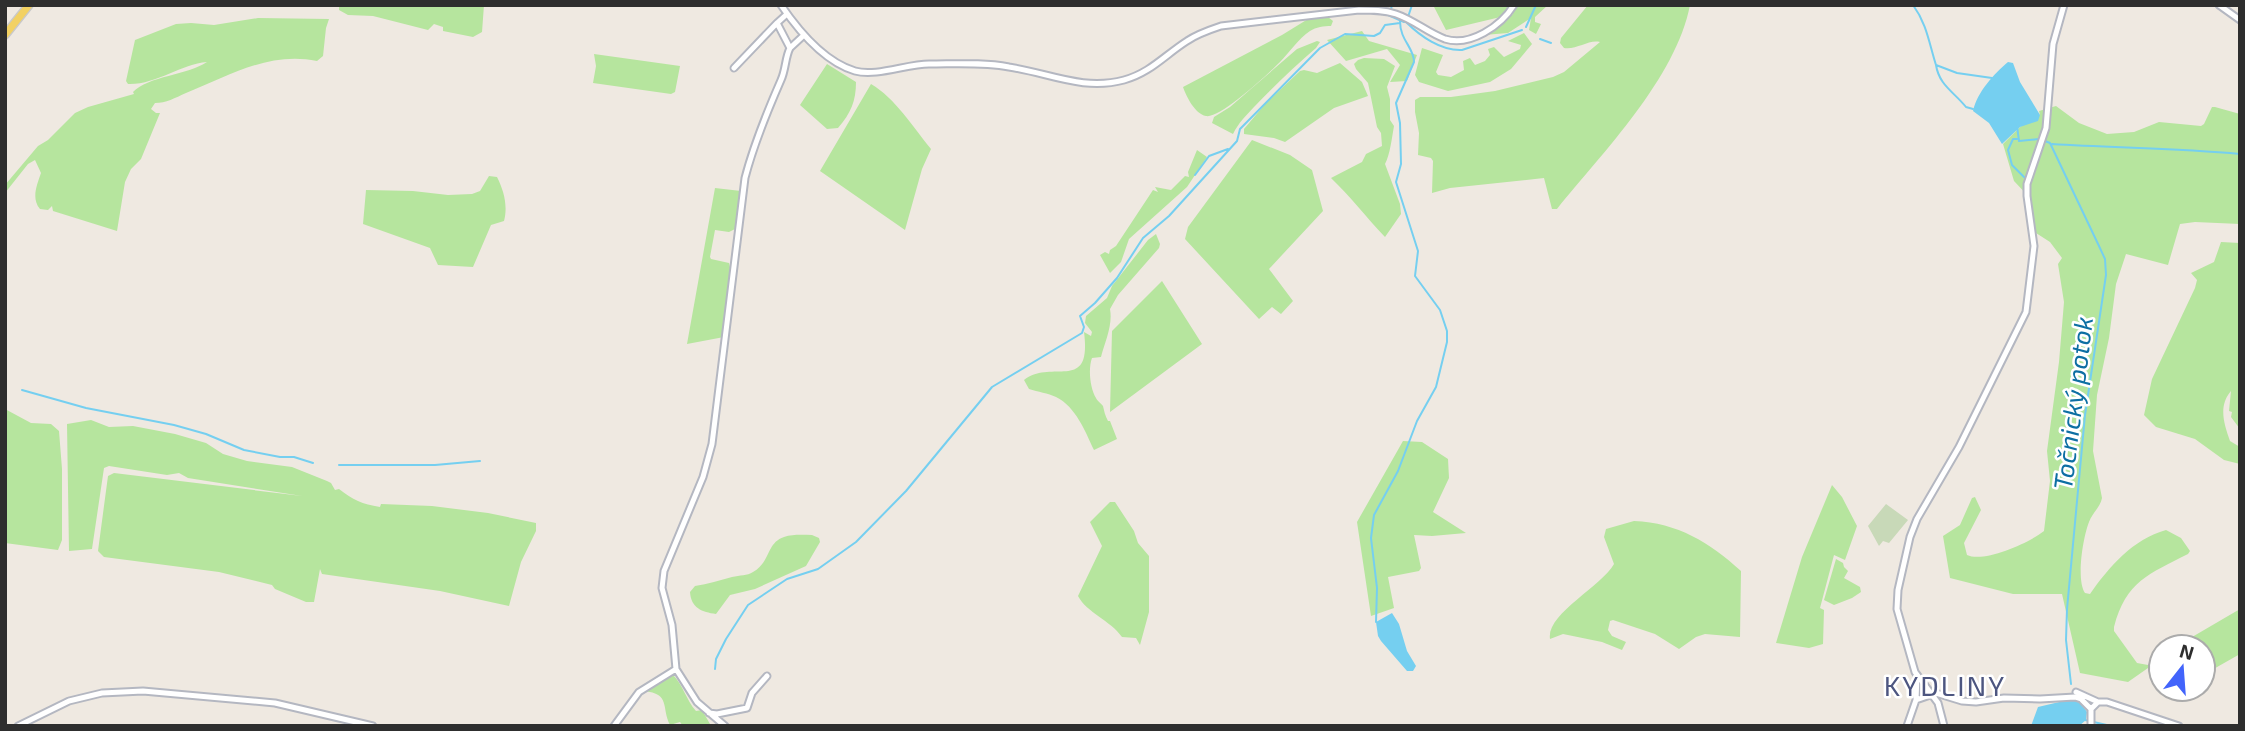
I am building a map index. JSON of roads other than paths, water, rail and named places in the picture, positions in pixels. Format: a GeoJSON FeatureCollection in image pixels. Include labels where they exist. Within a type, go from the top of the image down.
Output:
{"type":"FeatureCollection","features":[{"type":"Feature","properties":{"kind":"main road"},"geometry":{"type":"LineString","coordinates":[[5,35],[29,5]]}},
{"type":"Feature","properties":{"kind":"street"},"geometry":{"type":"LineString","coordinates":[[781,5],[803,36],[844,66],[858,72],[868,73],[926,64],[998,65],[1069,82],[1094,84],[1121,81],[1146,72],[1185,42],[1221,26],[1359,8],[1382,10],[1412,20],[1444,39],[1461,40],[1498,24],[1514,5]]}},
{"type":"Feature","properties":{"kind":"street"},"geometry":{"type":"LineString","coordinates":[[1907,726],[1916,700],[1917,676],[1897,610],[1898,590],[1910,537],[1917,519],[1959,447],[2028,305],[2034,241],[2027,189],[2046,128],[2053,44],[2064,5]]}},
{"type":"Feature","properties":{"kind":"street"},"geometry":{"type":"LineString","coordinates":[[2219,5],[2240,20]]}},
{"type":"Feature","properties":{"kind":"street"},"geometry":{"type":"LineString","coordinates":[[734,68],[787,14]]}},
{"type":"Feature","properties":{"kind":"street"},"geometry":{"type":"LineString","coordinates":[[777,23],[790,48]]}},
{"type":"Feature","properties":{"kind":"street"},"geometry":{"type":"LineString","coordinates":[[725,726],[690,693],[676,669],[672,625],[662,588],[664,571],[703,477],[712,444],[745,178],[766,110],[783,76],[790,48],[803,36]]}},
{"type":"Feature","properties":{"kind":"street"},"geometry":{"type":"LineString","coordinates":[[614,726],[639,692],[676,669]]}},
{"type":"Feature","properties":{"kind":"street"},"geometry":{"type":"LineString","coordinates":[[709,713],[718,714],[747,708],[752,694],[767,676]]}},
{"type":"Feature","properties":{"kind":"street"},"geometry":{"type":"LineString","coordinates":[[1917,676],[1940,709],[1944,726]]}},
{"type":"Feature","properties":{"kind":"street"},"geometry":{"type":"LineString","coordinates":[[18,726],[69,701],[102,693],[143,691],[275,703],[373,726]]}},
{"type":"Feature","properties":{"kind":"street"},"geometry":{"type":"LineString","coordinates":[[2076,692],[2098,702],[2138,711],[2179,726]]}},
{"type":"Feature","properties":{"kind":"street"},"geometry":{"type":"LineString","coordinates":[[1916,700],[1936,693],[1976,702],[2004,698],[2074,697],[2081,699],[2091,709]]}},
{"type":"Feature","properties":{"kind":"street"},"geometry":{"type":"LineString","coordinates":[[2040,699],[2055,694]]}},
{"type":"Feature","properties":{"kind":"street"},"geometry":{"type":"LineString","coordinates":[[2091,726],[2091,709],[2098,702]]}},
{"type":"Feature","properties":{"kind":"water"},"geometry":{"type":"Polygon","coordinates":[[[2008,62],[2013,63],[2020,82],[2040,115],[2038,121],[2020,127],[2002,144],[1989,123],[1973,111],[1982,90],[2008,62]]]}},
{"type":"Feature","properties":{"kind":"water"},"geometry":{"type":"Polygon","coordinates":[[[1392,613],[1416,666],[1413,671],[1407,671],[1378,636],[1376,622],[1392,613]]]}},
{"type":"Feature","properties":{"kind":"water"},"geometry":{"type":"Polygon","coordinates":[[[2072,699],[2079,701],[2087,712],[2086,720],[2079,726],[2031,726],[2038,707],[2072,699]]]}},
{"type":"Feature","properties":{"kind":"waterway"},"geometry":{"type":"LineString","coordinates":[[1391,9],[1392,5]]}},
{"type":"Feature","properties":{"kind":"waterway","name":"Točnický potok"},"geometry":{"type":"LineString","coordinates":[[1408,17],[1412,5]]}},
{"type":"Feature","properties":{"kind":"waterway","name":"Točnický potok"},"geometry":{"type":"LineString","coordinates":[[1526,27],[1536,5]]}},
{"type":"Feature","properties":{"kind":"waterway","name":"Točnický potok"},"geometry":{"type":"LineString","coordinates":[[1913,5],[1925,27],[1936,65],[1957,73],[1992,78]]}},
{"type":"Feature","properties":{"kind":"waterway"},"geometry":{"type":"LineString","coordinates":[[1388,15],[1404,22]]}},
{"type":"Feature","properties":{"kind":"waterway"},"geometry":{"type":"LineString","coordinates":[[1376,622],[1377,588],[1371,538],[1374,515],[1398,471],[1417,421],[1436,387],[1447,342],[1447,331],[1440,310],[1415,276],[1418,251],[1396,182],[1401,164],[1400,123],[1396,103],[1414,62],[1412,52],[1402,34],[1400,21]]}},
{"type":"Feature","properties":{"kind":"waterway","name":"Točnický potok"},"geometry":{"type":"LineString","coordinates":[[1406,22],[1431,42],[1454,50],[1462,50],[1522,30]]}},
{"type":"Feature","properties":{"kind":"waterway"},"geometry":{"type":"LineString","coordinates":[[715,669],[716,659],[726,639],[748,605],[787,579],[818,569],[856,542],[906,491],[992,387],[1082,333],[1084,327],[1080,316],[1117,278],[1143,238],[1169,216],[1237,141],[1240,129],[1320,48],[1345,34],[1374,36],[1380,33],[1385,25],[1400,23]]}},
{"type":"Feature","properties":{"kind":"waterway"},"geometry":{"type":"LineString","coordinates":[[1540,39],[1551,43]]}},
{"type":"Feature","properties":{"kind":"waterway"},"geometry":{"type":"LineString","coordinates":[[1936,65],[1940,78],[1948,88],[1966,107],[1973,109]]}},
{"type":"Feature","properties":{"kind":"waterway","name":"Točnický potok"},"geometry":{"type":"LineString","coordinates":[[2017,126],[2019,141],[2039,139]]}},
{"type":"Feature","properties":{"kind":"waterway"},"geometry":{"type":"LineString","coordinates":[[2017,139],[2013,139],[2008,150],[2012,165],[2027,180]]}},
{"type":"Feature","properties":{"kind":"waterway","name":"Točnický potok"},"geometry":{"type":"LineString","coordinates":[[2045,141],[2050,143],[2105,259],[2106,275],[2085,415],[2067,609],[2066,640],[2071,684]]}},
{"type":"Feature","properties":{"kind":"waterway"},"geometry":{"type":"LineString","coordinates":[[2052,144],[2240,154]]}},
{"type":"Feature","properties":{"kind":"waterway"},"geometry":{"type":"LineString","coordinates":[[1195,175],[1209,156],[1228,149]]}},
{"type":"Feature","properties":{"kind":"waterway"},"geometry":{"type":"LineString","coordinates":[[22,390],[86,408],[174,425],[206,434],[244,450],[294,457],[313,463]]}},
{"type":"Feature","properties":{"kind":"waterway"},"geometry":{"type":"LineString","coordinates":[[339,465],[435,465],[480,461]]}},
{"type":"Feature","properties":{"kind":"waterway"},"geometry":{"type":"LineString","coordinates":[[2085,720],[2111,726]]}},
{"type":"Feature","properties":{"kind":"district","name":"KYDLINY"},"geometry":{"type":"Point","coordinates":[1945,685]}}]}
